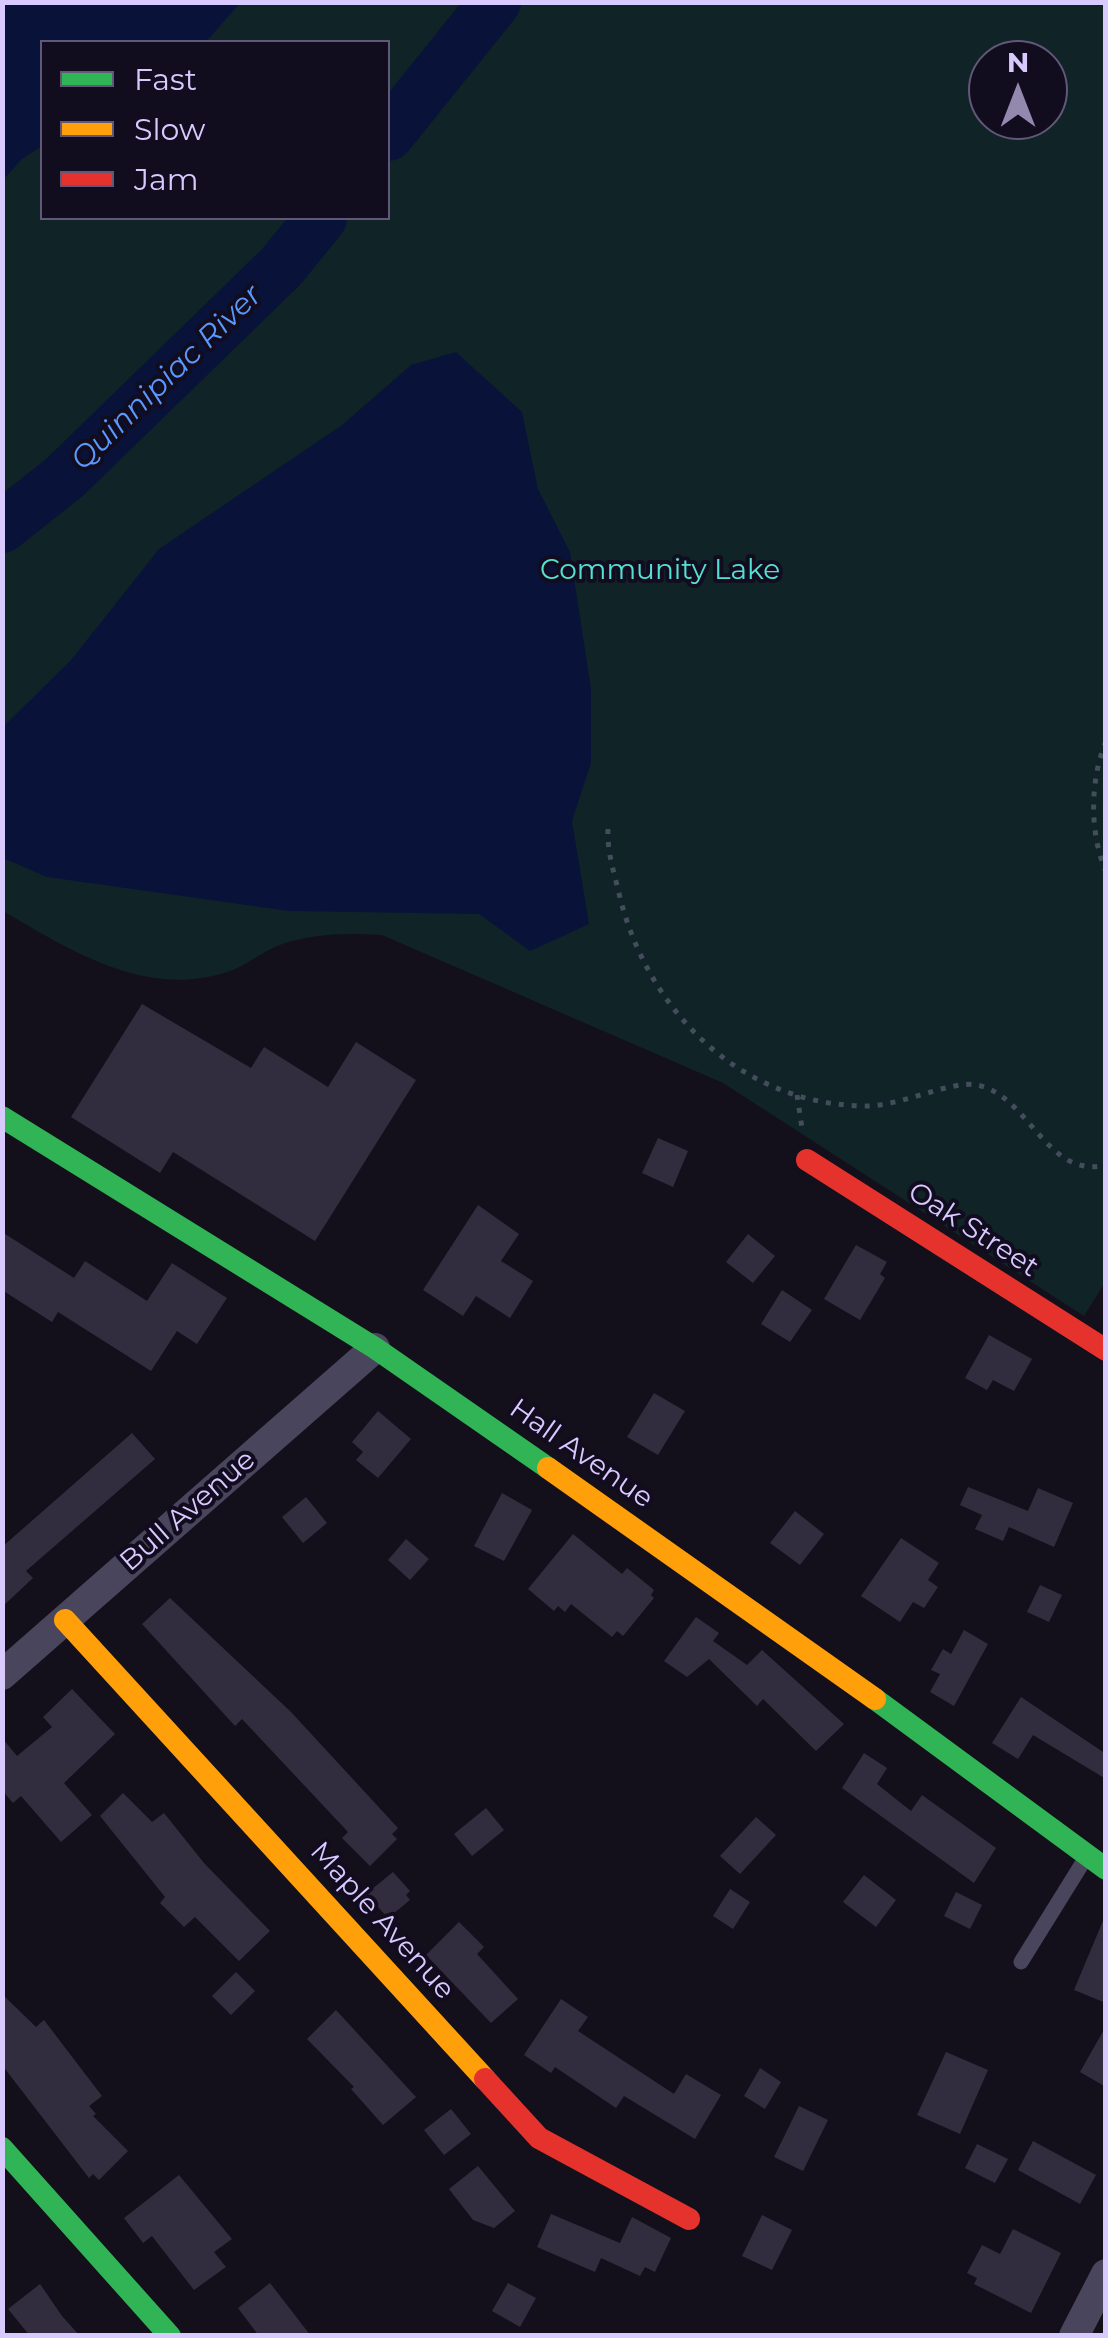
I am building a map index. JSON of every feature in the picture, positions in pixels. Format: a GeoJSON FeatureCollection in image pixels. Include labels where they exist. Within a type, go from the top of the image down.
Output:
{"type":"FeatureCollection","features":[{"type":"Feature","properties":{"kind":"street","name":"Hall Avenue"},"geometry":{"type":"LineString","coordinates":[[2,1117],[375,1348],[783,1631],[1096,1862]]}},
{"type":"Feature","properties":{"kind":"street","name":"Oak Street"},"geometry":{"type":"LineString","coordinates":[[808,1160],[1106,1350]]}},
{"type":"Feature","properties":{"kind":"street","name":"Bull Avenue"},"geometry":{"type":"LineString","coordinates":[[2,1675],[375,1348]]}},
{"type":"Feature","properties":{"kind":"street","name":"Maple Avenue"},"geometry":{"type":"LineString","coordinates":[[64,1620],[539,2138],[690,2218]]}},
{"type":"Feature","properties":{"kind":"street"},"geometry":{"type":"LineString","coordinates":[[2,2148],[170,2336]]}},
{"type":"Feature","properties":{"kind":"street"},"geometry":{"type":"LineString","coordinates":[[1074,2336],[1106,2274]]}},
{"type":"Feature","properties":{"kind":"lane"},"geometry":{"type":"LineString","coordinates":[[1021,1962],[1096,1862]]}},
{"type":"Feature","properties":{"kind":"path"},"geometry":{"type":"LineString","coordinates":[[1106,741],[1094,791],[1094,831],[1106,872]]}},
{"type":"Feature","properties":{"kind":"path"},"geometry":{"type":"LineString","coordinates":[[608,829],[631,940],[649,976],[690,1032],[720,1057],[797,1095],[861,1106],[891,1106],[949,1087],[979,1085],[999,1095],[1079,1167],[1106,1165]]}},
{"type":"Feature","properties":{"kind":"green space","name":"Community Lake"},"geometry":{"type":"Polygon","coordinates":[[[3,3],[1105,3],[1106,1281],[1084,1316],[723,1083],[382,935],[341,934],[301,939],[275,947],[227,972],[197,979],[138,975],[82,955],[3,911],[3,3]]]}},
{"type":"Feature","properties":{"kind":"water"},"geometry":{"type":"Polygon","coordinates":[[[3,2],[240,2],[208,40],[40,40],[40,147],[22,159],[3,180],[3,2]]]}},
{"type":"Feature","properties":{"kind":"water"},"geometry":{"type":"Polygon","coordinates":[[[456,352],[522,412],[538,489],[570,552],[591,689],[591,763],[572,821],[589,924],[530,951],[479,914],[289,911],[47,877],[3,858],[3,727],[71,660],[159,549],[342,425],[411,365],[456,352]]]}},
{"type":"Feature","properties":{"kind":"building"},"geometry":{"type":"Polygon","coordinates":[[[142,1004],[251,1068],[264,1047],[328,1087],[356,1042],[416,1080],[315,1241],[173,1152],[160,1173],[71,1117],[142,1004]]]}},
{"type":"Feature","properties":{"kind":"building"},"geometry":{"type":"Polygon","coordinates":[[[658,1138],[688,1151],[673,1187],[642,1173],[658,1138]]]}},
{"type":"Feature","properties":{"kind":"building"},"geometry":{"type":"Polygon","coordinates":[[[478,1205],[519,1234],[501,1261],[533,1281],[510,1318],[476,1296],[463,1316],[423,1290],[478,1205]]]}},
{"type":"Feature","properties":{"kind":"building"},"geometry":{"type":"Polygon","coordinates":[[[2,1232],[74,1278],[85,1261],[147,1301],[172,1263],[227,1298],[197,1344],[177,1331],[151,1371],[58,1312],[52,1322],[2,1290],[2,1232]]]}},
{"type":"Feature","properties":{"kind":"building"},"geometry":{"type":"Polygon","coordinates":[[[748,1234],[775,1256],[753,1283],[726,1262],[748,1234]]]}},
{"type":"Feature","properties":{"kind":"building"},"geometry":{"type":"Polygon","coordinates":[[[856,1245],[887,1262],[880,1274],[885,1278],[860,1320],[824,1299],[856,1245]]]}},
{"type":"Feature","properties":{"kind":"building"},"geometry":{"type":"Polygon","coordinates":[[[782,1290],[812,1310],[790,1342],[761,1324],[782,1290]]]}},
{"type":"Feature","properties":{"kind":"building"},"geometry":{"type":"Polygon","coordinates":[[[989,1335],[1032,1359],[1014,1391],[993,1380],[987,1390],[965,1378],[989,1335]]]}},
{"type":"Feature","properties":{"kind":"building"},"geometry":{"type":"Polygon","coordinates":[[[654,1393],[685,1411],[658,1455],[627,1437],[654,1393]]]}},
{"type":"Feature","properties":{"kind":"building"},"geometry":{"type":"Polygon","coordinates":[[[378,1411],[411,1439],[378,1478],[356,1460],[363,1452],[352,1442],[378,1411]]]}},
{"type":"Feature","properties":{"kind":"building"},"geometry":{"type":"Polygon","coordinates":[[[132,1433],[155,1459],[26,1571],[33,1578],[2,1607],[2,1547],[132,1433]]]}},
{"type":"Feature","properties":{"kind":"building"},"geometry":{"type":"Polygon","coordinates":[[[968,1487],[1028,1511],[1038,1488],[1073,1503],[1054,1547],[1009,1527],[1003,1541],[975,1529],[982,1515],[960,1505],[968,1487]]]}},
{"type":"Feature","properties":{"kind":"building"},"geometry":{"type":"Polygon","coordinates":[[[502,1493],[532,1510],[504,1561],[474,1546],[502,1493]]]}},
{"type":"Feature","properties":{"kind":"building"},"geometry":{"type":"Polygon","coordinates":[[[306,1497],[327,1523],[303,1543],[282,1517],[306,1497]]]}},
{"type":"Feature","properties":{"kind":"building"},"geometry":{"type":"Polygon","coordinates":[[[795,1511],[824,1534],[800,1565],[770,1543],[795,1511]]]}},
{"type":"Feature","properties":{"kind":"building"},"geometry":{"type":"Polygon","coordinates":[[[573,1534],[622,1574],[627,1568],[654,1590],[654,1598],[623,1636],[617,1631],[612,1637],[571,1604],[565,1612],[558,1606],[554,1611],[528,1589],[573,1534]]]}},
{"type":"Feature","properties":{"kind":"building"},"geometry":{"type":"Polygon","coordinates":[[[901,1538],[939,1563],[928,1580],[938,1587],[924,1608],[913,1602],[900,1622],[861,1596],[901,1538]]]}},
{"type":"Feature","properties":{"kind":"building"},"geometry":{"type":"Polygon","coordinates":[[[406,1539],[429,1559],[410,1580],[388,1560],[406,1539]]]}},
{"type":"Feature","properties":{"kind":"building"},"geometry":{"type":"Polygon","coordinates":[[[1040,1585],[1062,1595],[1049,1622],[1027,1612],[1040,1585]]]}},
{"type":"Feature","properties":{"kind":"building"},"geometry":{"type":"Polygon","coordinates":[[[170,1598],[291,1712],[398,1828],[392,1834],[397,1839],[370,1866],[342,1838],[348,1832],[242,1719],[235,1726],[142,1624],[170,1598]]]}},
{"type":"Feature","properties":{"kind":"building"},"geometry":{"type":"Polygon","coordinates":[[[696,1617],[719,1633],[713,1641],[747,1665],[762,1650],[844,1724],[816,1751],[763,1699],[757,1706],[709,1659],[687,1677],[664,1661],[696,1617]]]}},
{"type":"Feature","properties":{"kind":"building"},"geometry":{"type":"Polygon","coordinates":[[[964,1630],[988,1644],[954,1706],[930,1692],[940,1674],[931,1670],[943,1649],[951,1654],[964,1630]]]}},
{"type":"Feature","properties":{"kind":"building"},"geometry":{"type":"Polygon","coordinates":[[[72,1689],[115,1734],[64,1783],[92,1815],[61,1842],[21,1796],[13,1803],[2,1790],[2,1738],[17,1756],[52,1727],[43,1717],[72,1689]]]}},
{"type":"Feature","properties":{"kind":"building"},"geometry":{"type":"Polygon","coordinates":[[[1021,1697],[1106,1754],[1106,1779],[1033,1735],[1018,1759],[992,1743],[1021,1697]]]}},
{"type":"Feature","properties":{"kind":"building"},"geometry":{"type":"Polygon","coordinates":[[[864,1753],[887,1768],[877,1784],[911,1811],[922,1795],[996,1848],[974,1883],[842,1788],[864,1753]]]}},
{"type":"Feature","properties":{"kind":"building"},"geometry":{"type":"Polygon","coordinates":[[[123,1793],[152,1822],[164,1813],[204,1863],[270,1931],[239,1961],[195,1917],[184,1927],[160,1903],[165,1897],[100,1816],[123,1793]]]}},
{"type":"Feature","properties":{"kind":"building"},"geometry":{"type":"Polygon","coordinates":[[[486,1808],[504,1830],[472,1856],[454,1834],[486,1808]]]}},
{"type":"Feature","properties":{"kind":"building"},"geometry":{"type":"Polygon","coordinates":[[[756,1817],[776,1835],[740,1874],[720,1856],[756,1817]]]}},
{"type":"Feature","properties":{"kind":"building"},"geometry":{"type":"Polygon","coordinates":[[[393,1872],[410,1891],[406,1895],[410,1900],[388,1918],[366,1894],[393,1872]]]}},
{"type":"Feature","properties":{"kind":"building"},"geometry":{"type":"Polygon","coordinates":[[[864,1875],[896,1900],[876,1927],[843,1902],[864,1875]]]}},
{"type":"Feature","properties":{"kind":"building"},"geometry":{"type":"Polygon","coordinates":[[[730,1889],[750,1902],[733,1929],[713,1916],[730,1889]]]}},
{"type":"Feature","properties":{"kind":"building"},"geometry":{"type":"Polygon","coordinates":[[[956,1892],[982,1905],[970,1929],[944,1916],[956,1892]]]}},
{"type":"Feature","properties":{"kind":"building"},"geometry":{"type":"Polygon","coordinates":[[[1106,1916],[1106,2003],[1074,1990],[1106,1916]]]}},
{"type":"Feature","properties":{"kind":"building"},"geometry":{"type":"Polygon","coordinates":[[[459,1922],[484,1947],[477,1954],[518,1999],[491,2023],[426,1955],[459,1922]]]}},
{"type":"Feature","properties":{"kind":"building"},"geometry":{"type":"Polygon","coordinates":[[[236,1972],[255,1991],[231,2015],[212,1996],[236,1972]]]}},
{"type":"Feature","properties":{"kind":"building"},"geometry":{"type":"Polygon","coordinates":[[[2,1994],[36,2027],[44,2020],[102,2096],[89,2106],[96,2114],[93,2116],[128,2151],[99,2180],[93,2174],[89,2178],[2,2065],[2,1994]]]}},
{"type":"Feature","properties":{"kind":"building"},"geometry":{"type":"Polygon","coordinates":[[[561,1999],[588,2017],[578,2031],[674,2094],[686,2074],[721,2095],[695,2139],[624,2096],[616,2108],[555,2067],[551,2073],[524,2055],[561,1999]]]}},
{"type":"Feature","properties":{"kind":"building"},"geometry":{"type":"Polygon","coordinates":[[[336,2010],[416,2097],[383,2125],[351,2089],[354,2087],[307,2039],[336,2010]]]}},
{"type":"Feature","properties":{"kind":"building"},"geometry":{"type":"Polygon","coordinates":[[[1106,2026],[1106,2087],[1080,2072],[1106,2026]]]}},
{"type":"Feature","properties":{"kind":"building"},"geometry":{"type":"Polygon","coordinates":[[[946,2052],[988,2070],[960,2134],[917,2115],[946,2052]]]}},
{"type":"Feature","properties":{"kind":"building"},"geometry":{"type":"Polygon","coordinates":[[[760,2068],[781,2082],[765,2109],[744,2096],[760,2068]]]}},
{"type":"Feature","properties":{"kind":"building"},"geometry":{"type":"Polygon","coordinates":[[[799,2106],[828,2120],[803,2171],[774,2157],[799,2106]]]}},
{"type":"Feature","properties":{"kind":"building"},"geometry":{"type":"Polygon","coordinates":[[[451,2109],[471,2134],[444,2155],[424,2130],[451,2109]]]}},
{"type":"Feature","properties":{"kind":"building"},"geometry":{"type":"Polygon","coordinates":[[[1033,2141],[1096,2175],[1080,2204],[1018,2170],[1033,2141]]]}},
{"type":"Feature","properties":{"kind":"building"},"geometry":{"type":"Polygon","coordinates":[[[977,2144],[1008,2159],[995,2183],[965,2168],[977,2144]]]}},
{"type":"Feature","properties":{"kind":"building"},"geometry":{"type":"Polygon","coordinates":[[[478,2166],[515,2211],[494,2228],[473,2220],[449,2189],[478,2166]]]}},
{"type":"Feature","properties":{"kind":"building"},"geometry":{"type":"Polygon","coordinates":[[[179,2175],[232,2239],[214,2252],[226,2267],[194,2290],[152,2236],[143,2243],[124,2218],[179,2175]]]}},
{"type":"Feature","properties":{"kind":"building"},"geometry":{"type":"Polygon","coordinates":[[[551,2214],[620,2243],[632,2217],[671,2238],[655,2272],[645,2267],[640,2276],[601,2258],[595,2272],[537,2247],[551,2214]]]}},
{"type":"Feature","properties":{"kind":"building"},"geometry":{"type":"Polygon","coordinates":[[[762,2215],[792,2230],[772,2270],[742,2256],[762,2215]]]}},
{"type":"Feature","properties":{"kind":"building"},"geometry":{"type":"Polygon","coordinates":[[[1013,2229],[1061,2253],[1031,2313],[974,2284],[977,2278],[967,2273],[982,2245],[1000,2254],[1013,2229]]]}},
{"type":"Feature","properties":{"kind":"building"},"geometry":{"type":"Polygon","coordinates":[[[270,2283],[311,2336],[259,2336],[238,2308],[270,2283]]]}},
{"type":"Feature","properties":{"kind":"building"},"geometry":{"type":"Polygon","coordinates":[[[508,2283],[536,2298],[520,2327],[492,2311],[508,2283]]]}},
{"type":"Feature","properties":{"kind":"building"},"geometry":{"type":"Polygon","coordinates":[[[40,2284],[80,2336],[30,2336],[8,2309],[40,2284]]]}},
{"type":"Feature","properties":{"kind":"waterway","name":"Quinnipiac River"},"geometry":{"type":"LineString","coordinates":[[390,133],[495,2]]}},
{"type":"Feature","properties":{"kind":"waterway","name":"Quinnipiac River"},"geometry":{"type":"LineString","coordinates":[[2,527],[65,477],[281,267],[319,220]]}},
{"type":"Feature","properties":{"kind":"traffic: fast"},"geometry":{"type":"LineString","coordinates":[[2,1117],[375,1348],[548,1468]]}},
{"type":"Feature","properties":{"kind":"traffic: fast"},"geometry":{"type":"LineString","coordinates":[[875,1699],[1106,1869]]}},
{"type":"Feature","properties":{"kind":"traffic: fast"},"geometry":{"type":"LineString","coordinates":[[2,2148],[170,2336]]}},
{"type":"Feature","properties":{"kind":"traffic: slow"},"geometry":{"type":"LineString","coordinates":[[548,1468],[875,1699]]}},
{"type":"Feature","properties":{"kind":"traffic: slow"},"geometry":{"type":"LineString","coordinates":[[65,1620],[485,2079]]}},
{"type":"Feature","properties":{"kind":"traffic: jam"},"geometry":{"type":"LineString","coordinates":[[807,1160],[1106,1350]]}},
{"type":"Feature","properties":{"kind":"traffic: jam"},"geometry":{"type":"LineString","coordinates":[[485,2079],[539,2138],[689,2219]]}}]}
